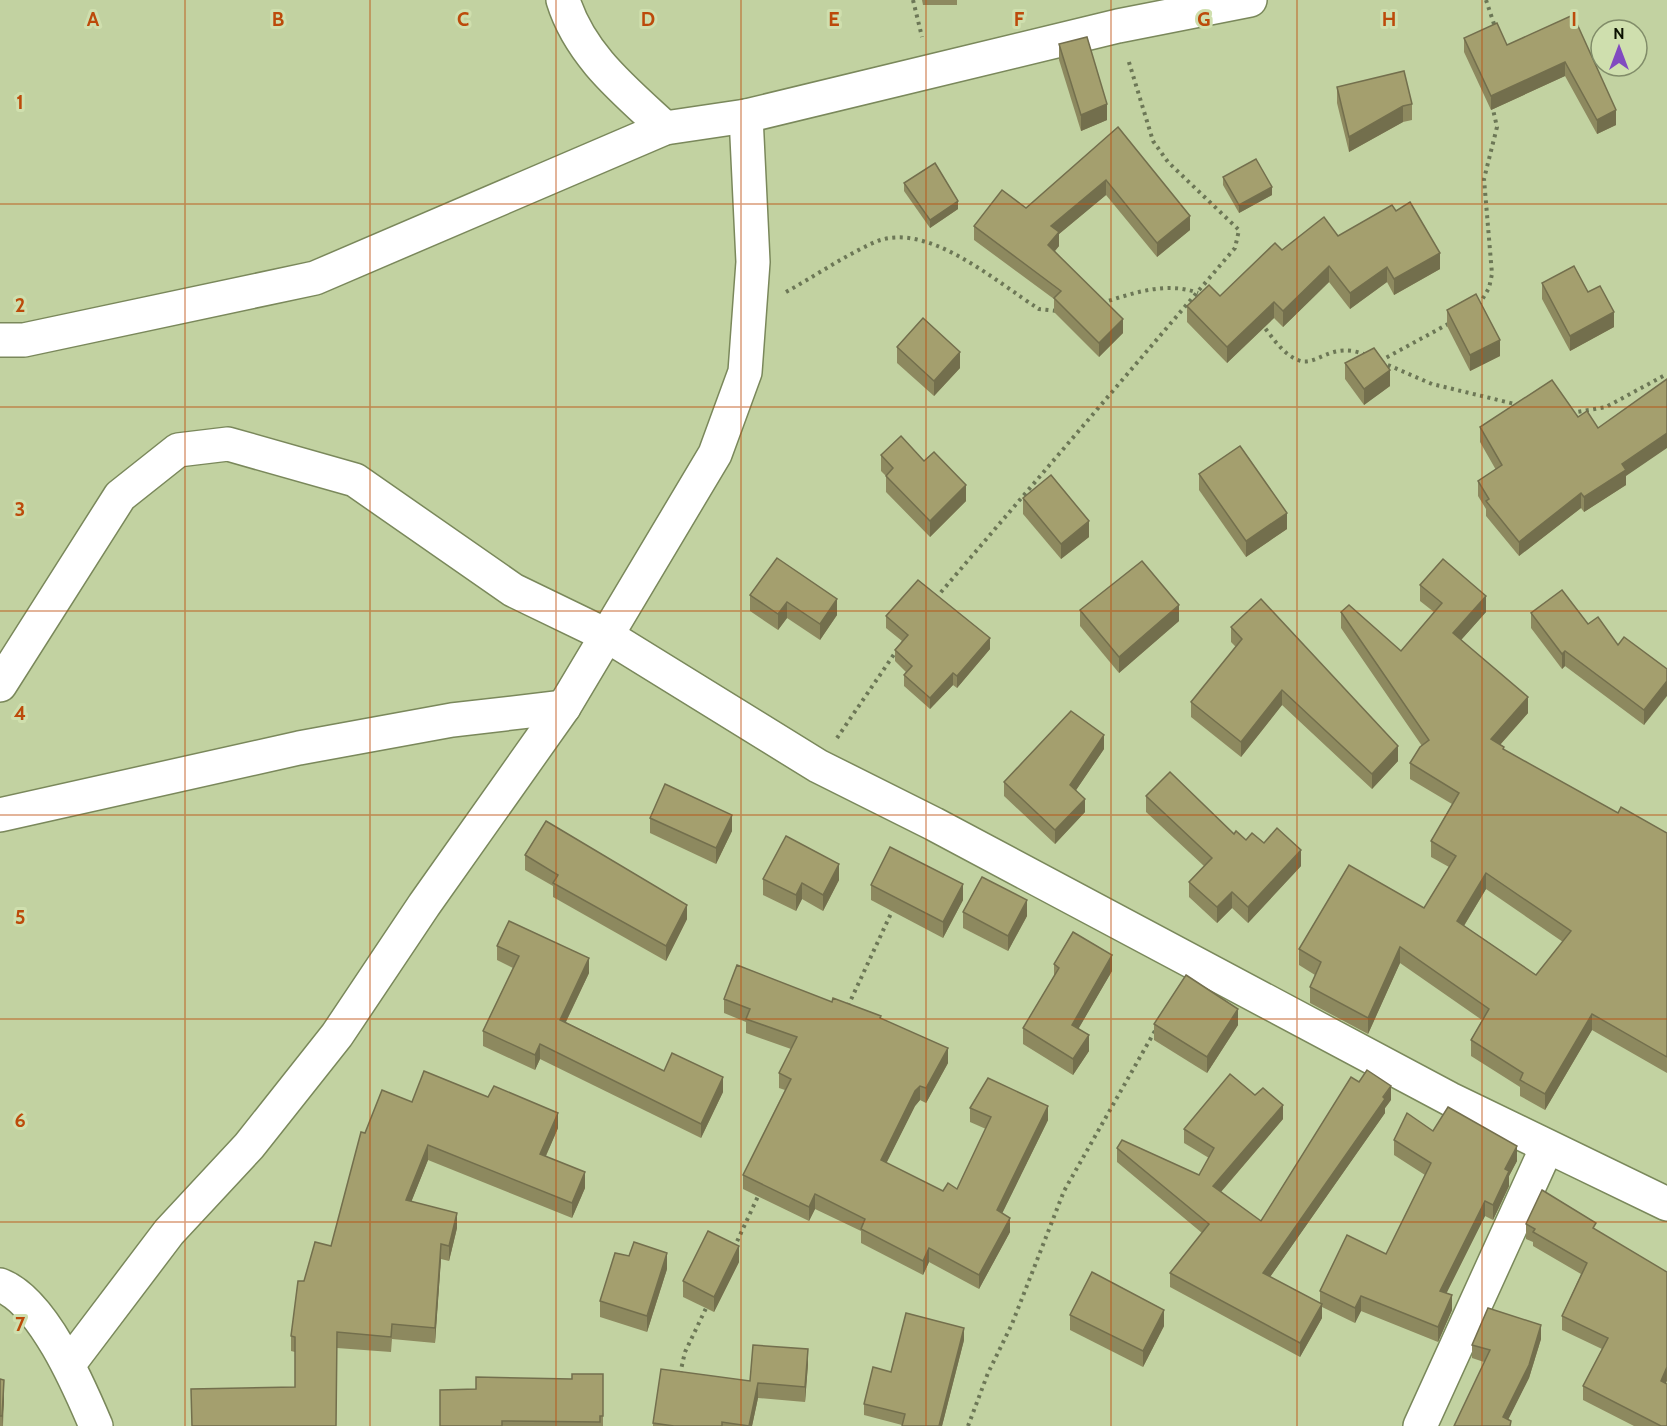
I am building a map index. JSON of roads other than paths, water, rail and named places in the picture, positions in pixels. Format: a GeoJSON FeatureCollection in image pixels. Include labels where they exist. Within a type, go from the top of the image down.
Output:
{"type":"FeatureCollection","features":[{"type":"Feature","properties":{"kind":"street"},"geometry":{"type":"LineString","coordinates":[[563,0],[568,17],[584,45],[598,63],[665,128]]}},
{"type":"Feature","properties":{"kind":"street"},"geometry":{"type":"LineString","coordinates":[[0,315],[12,340],[315,278],[665,128],[746,116],[1118,26],[1250,0]]}},
{"type":"Feature","properties":{"kind":"street"},"geometry":{"type":"LineString","coordinates":[[69,1364],[169,1232],[249,1146],[337,1035],[424,905],[564,707],[715,454],[744,372],[753,262],[746,116]]}},
{"type":"Feature","properties":{"kind":"street"},"geometry":{"type":"LineString","coordinates":[[0,685],[120,496],[178,450],[228,444],[355,480],[513,590],[606,635],[818,766],[934,824],[1450,1099],[1667,1204]]}},
{"type":"Feature","properties":{"kind":"street"},"geometry":{"type":"LineString","coordinates":[[0,815],[299,748],[452,720],[564,707]]}},
{"type":"Feature","properties":{"kind":"street"},"geometry":{"type":"LineString","coordinates":[[1420,1426],[1547,1147]]}},
{"type":"Feature","properties":{"kind":"street"},"geometry":{"type":"LineString","coordinates":[[2,1283],[43,1326],[69,1364],[96,1426]]}}]}
